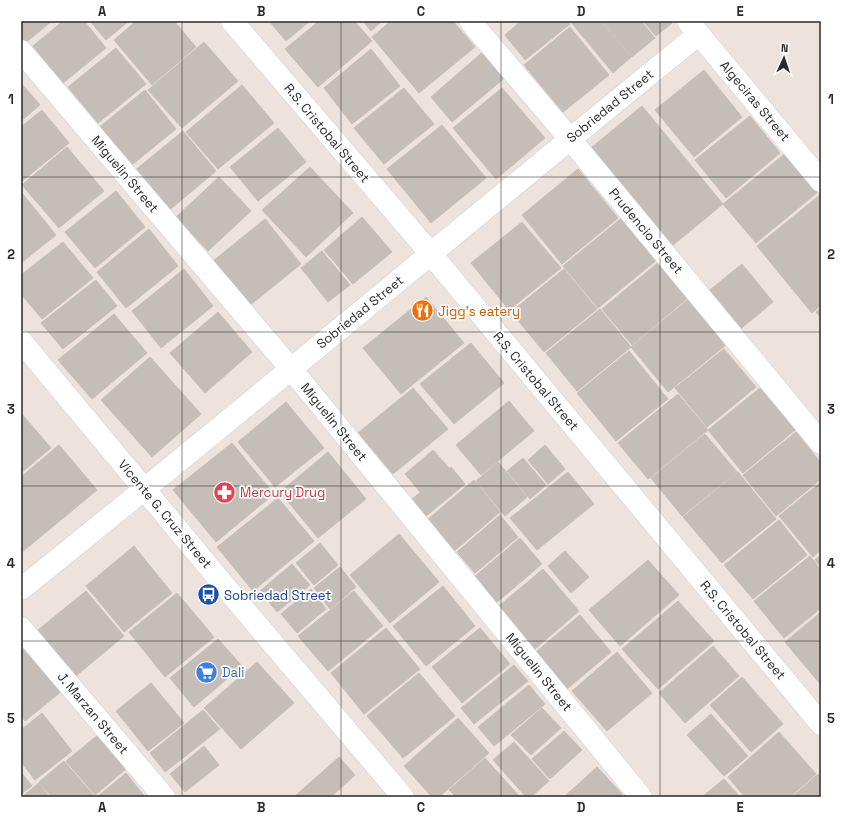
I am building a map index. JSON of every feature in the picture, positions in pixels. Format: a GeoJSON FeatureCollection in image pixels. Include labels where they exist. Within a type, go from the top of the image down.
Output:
{"type":"FeatureCollection","features":[{"type":"Feature","properties":{"kind":"street","name":"R.S. Cristobal Street"},"geometry":{"type":"LineString","coordinates":[[232,21],[431,254],[821,724]]}},
{"type":"Feature","properties":{"kind":"street","name":"Prudencio Street"},"geometry":{"type":"LineString","coordinates":[[470,21],[570,139],[821,443]]}},
{"type":"Feature","properties":{"kind":"street","name":"Sobriedad Street"},"geometry":{"type":"LineString","coordinates":[[21,589],[146,490],[290,369],[570,139],[694,28]]}},
{"type":"Feature","properties":{"kind":"street","name":"Algeciras Street"},"geometry":{"type":"LineString","coordinates":[[694,28],[821,181]]}},
{"type":"Feature","properties":{"kind":"street","name":"Miguelin Street"},"geometry":{"type":"LineString","coordinates":[[21,51],[290,369],[641,797]]}},
{"type":"Feature","properties":{"kind":"street","name":"Vicente G. Cruz Street"},"geometry":{"type":"LineString","coordinates":[[21,341],[253,620],[403,797]]}},
{"type":"Feature","properties":{"kind":"street","name":"J. Marzan Street"},"geometry":{"type":"LineString","coordinates":[[21,628],[164,797]]}},
{"type":"Feature","properties":{"kind":"building"},"geometry":{"type":"Polygon","coordinates":[[[21,21],[52,21],[24,44],[21,40],[21,21]]]}},
{"type":"Feature","properties":{"kind":"building"},"geometry":{"type":"Polygon","coordinates":[[[63,21],[84,21],[106,48],[63,83],[33,46],[63,21]]]}},
{"type":"Feature","properties":{"kind":"building"},"geometry":{"type":"Polygon","coordinates":[[[90,21],[129,21],[106,40],[90,21]]]}},
{"type":"Feature","properties":{"kind":"building"},"geometry":{"type":"Polygon","coordinates":[[[136,21],[174,21],[196,47],[152,85],[114,40],[136,21]]]}},
{"type":"Feature","properties":{"kind":"building"},"geometry":{"type":"Polygon","coordinates":[[[269,21],[310,21],[286,41],[269,21]]]}},
{"type":"Feature","properties":{"kind":"building"},"geometry":{"type":"Polygon","coordinates":[[[319,21],[354,21],[372,41],[318,87],[285,49],[319,21]]]}},
{"type":"Feature","properties":{"kind":"building"},"geometry":{"type":"Polygon","coordinates":[[[363,21],[382,21],[371,31],[363,21]]]}},
{"type":"Feature","properties":{"kind":"building"},"geometry":{"type":"Polygon","coordinates":[[[391,21],[453,21],[475,47],[419,93],[372,37],[391,21]]]}},
{"type":"Feature","properties":{"kind":"building"},"geometry":{"type":"Polygon","coordinates":[[[521,21],[567,21],[570,24],[525,60],[505,35],[521,21]]]}},
{"type":"Feature","properties":{"kind":"building"},"geometry":{"type":"Polygon","coordinates":[[[570,21],[601,21],[631,57],[613,73],[570,21]]]}},
{"type":"Feature","properties":{"kind":"building"},"geometry":{"type":"Polygon","coordinates":[[[602,21],[641,21],[655,38],[632,57],[602,21]]]}},
{"type":"Feature","properties":{"kind":"building"},"geometry":{"type":"Polygon","coordinates":[[[643,21],[670,21],[672,23],[656,36],[643,21]]]}},
{"type":"Feature","properties":{"kind":"building"},"geometry":{"type":"Polygon","coordinates":[[[570,27],[609,75],[563,112],[524,65],[570,27]]]}},
{"type":"Feature","properties":{"kind":"building"},"geometry":{"type":"Polygon","coordinates":[[[204,42],[238,81],[182,128],[148,90],[204,42]]]}},
{"type":"Feature","properties":{"kind":"building"},"geometry":{"type":"Polygon","coordinates":[[[116,48],[146,84],[98,123],[68,87],[116,48]]]}},
{"type":"Feature","properties":{"kind":"building"},"geometry":{"type":"Polygon","coordinates":[[[371,49],[400,86],[352,124],[324,88],[371,49]]]}},
{"type":"Feature","properties":{"kind":"building"},"geometry":{"type":"Polygon","coordinates":[[[485,50],[508,75],[452,122],[431,97],[485,50]]]}},
{"type":"Feature","properties":{"kind":"building"},"geometry":{"type":"Polygon","coordinates":[[[704,70],[742,117],[694,157],[655,110],[704,70]]]}},
{"type":"Feature","properties":{"kind":"building"},"geometry":{"type":"Polygon","coordinates":[[[21,83],[40,105],[21,121],[21,83]]]}},
{"type":"Feature","properties":{"kind":"building"},"geometry":{"type":"Polygon","coordinates":[[[242,85],[274,123],[218,169],[186,132],[242,85]]]}},
{"type":"Feature","properties":{"kind":"building"},"geometry":{"type":"Polygon","coordinates":[[[404,88],[434,124],[384,164],[354,128],[404,88]]]}},
{"type":"Feature","properties":{"kind":"building"},"geometry":{"type":"Polygon","coordinates":[[[502,88],[545,138],[496,179],[453,128],[502,88]]]}},
{"type":"Feature","properties":{"kind":"building"},"geometry":{"type":"Polygon","coordinates":[[[145,90],[176,129],[128,168],[96,130],[145,90]]]}},
{"type":"Feature","properties":{"kind":"building"},"geometry":{"type":"Polygon","coordinates":[[[642,106],[723,204],[667,250],[586,152],[642,106]]]}},
{"type":"Feature","properties":{"kind":"building"},"geometry":{"type":"Polygon","coordinates":[[[42,110],[69,143],[21,182],[21,127],[42,110]]]}},
{"type":"Feature","properties":{"kind":"building"},"geometry":{"type":"Polygon","coordinates":[[[750,116],[780,153],[726,198],[695,160],[750,116]]]}},
{"type":"Feature","properties":{"kind":"building"},"geometry":{"type":"Polygon","coordinates":[[[442,125],[486,178],[431,223],[387,169],[442,125]]]}},
{"type":"Feature","properties":{"kind":"building"},"geometry":{"type":"Polygon","coordinates":[[[278,128],[306,162],[258,201],[230,167],[278,128]]]}},
{"type":"Feature","properties":{"kind":"building"},"geometry":{"type":"Polygon","coordinates":[[[183,131],[216,171],[167,212],[133,172],[183,131]]]}},
{"type":"Feature","properties":{"kind":"building"},"geometry":{"type":"Polygon","coordinates":[[[67,147],[104,191],[59,228],[22,185],[67,147]]]}},
{"type":"Feature","properties":{"kind":"building"},"geometry":{"type":"Polygon","coordinates":[[[787,152],[819,191],[756,243],[723,204],[787,152]]]}},
{"type":"Feature","properties":{"kind":"building"},"geometry":{"type":"Polygon","coordinates":[[[310,167],[353,213],[306,257],[262,210],[310,167]]]}},
{"type":"Feature","properties":{"kind":"building"},"geometry":{"type":"Polygon","coordinates":[[[578,169],[618,218],[562,264],[522,215],[578,169]]]}},
{"type":"Feature","properties":{"kind":"building"},"geometry":{"type":"Polygon","coordinates":[[[219,177],[251,211],[208,251],[176,217],[219,177]]]}},
{"type":"Feature","properties":{"kind":"building"},"geometry":{"type":"Polygon","coordinates":[[[116,191],[145,227],[95,268],[65,232],[116,191]]]}},
{"type":"Feature","properties":{"kind":"building"},"geometry":{"type":"Polygon","coordinates":[[[22,193],[56,235],[21,263],[21,194],[22,193]]]}},
{"type":"Feature","properties":{"kind":"building"},"geometry":{"type":"Polygon","coordinates":[[[821,194],[821,305],[812,313],[757,246],[821,194]]]}},
{"type":"Feature","properties":{"kind":"building"},"geometry":{"type":"Polygon","coordinates":[[[624,216],[659,258],[598,308],[563,266],[624,216]]]}},
{"type":"Feature","properties":{"kind":"building"},"geometry":{"type":"Polygon","coordinates":[[[362,217],[392,252],[353,284],[324,250],[362,217]]]}},
{"type":"Feature","properties":{"kind":"building"},"geometry":{"type":"Polygon","coordinates":[[[265,219],[301,264],[249,306],[213,261],[265,219]]]}},
{"type":"Feature","properties":{"kind":"building"},"geometry":{"type":"Polygon","coordinates":[[[522,222],[561,268],[509,310],[471,263],[522,222]]]}},
{"type":"Feature","properties":{"kind":"building"},"geometry":{"type":"Polygon","coordinates":[[[149,229],[178,266],[126,308],[97,272],[149,229]]]}},
{"type":"Feature","properties":{"kind":"building"},"geometry":{"type":"Polygon","coordinates":[[[63,242],[93,278],[42,319],[21,294],[21,275],[63,242]]]}},
{"type":"Feature","properties":{"kind":"building"},"geometry":{"type":"Polygon","coordinates":[[[322,251],[350,285],[328,302],[301,268],[322,251]]]}},
{"type":"Feature","properties":{"kind":"building"},"geometry":{"type":"Polygon","coordinates":[[[660,261],[689,297],[632,345],[602,309],[660,261]]]}},
{"type":"Feature","properties":{"kind":"building"},"geometry":{"type":"Polygon","coordinates":[[[742,264],[773,302],[738,331],[706,293],[742,264]]]}},
{"type":"Feature","properties":{"kind":"building"},"geometry":{"type":"Polygon","coordinates":[[[184,269],[213,306],[161,348],[132,311],[184,269]]]}},
{"type":"Feature","properties":{"kind":"building"},"geometry":{"type":"Polygon","coordinates":[[[564,269],[597,309],[544,352],[511,312],[564,269]]]}},
{"type":"Feature","properties":{"kind":"building"},"geometry":{"type":"Polygon","coordinates":[[[96,280],[117,306],[63,349],[41,323],[96,280]]]}},
{"type":"Feature","properties":{"kind":"building"},"geometry":{"type":"Polygon","coordinates":[[[426,297],[464,343],[401,394],[363,348],[426,297]]]}},
{"type":"Feature","properties":{"kind":"building"},"geometry":{"type":"Polygon","coordinates":[[[689,299],[727,344],[668,392],[631,347],[689,299]]]}},
{"type":"Feature","properties":{"kind":"building"},"geometry":{"type":"Polygon","coordinates":[[[821,308],[821,318],[816,312],[821,308]]]}},
{"type":"Feature","properties":{"kind":"building"},"geometry":{"type":"Polygon","coordinates":[[[600,309],[631,347],[577,391],[546,353],[600,309]]]}},
{"type":"Feature","properties":{"kind":"building"},"geometry":{"type":"Polygon","coordinates":[[[218,312],[252,352],[205,393],[170,353],[218,312]]]}},
{"type":"Feature","properties":{"kind":"building"},"geometry":{"type":"Polygon","coordinates":[[[114,314],[147,353],[92,399],[58,360],[114,314]]]}},
{"type":"Feature","properties":{"kind":"building"},"geometry":{"type":"Polygon","coordinates":[[[471,343],[504,383],[454,424],[420,384],[471,343]]]}},
{"type":"Feature","properties":{"kind":"building"},"geometry":{"type":"Polygon","coordinates":[[[724,349],[756,387],[707,427],[675,388],[724,349]]]}},
{"type":"Feature","properties":{"kind":"building"},"geometry":{"type":"Polygon","coordinates":[[[629,351],[668,399],[616,441],[577,393],[629,351]]]}},
{"type":"Feature","properties":{"kind":"building"},"geometry":{"type":"Polygon","coordinates":[[[150,357],[201,414],[152,457],[101,400],[150,357]]]}},
{"type":"Feature","properties":{"kind":"building"},"geometry":{"type":"Polygon","coordinates":[[[413,388],[448,429],[393,474],[358,433],[413,388]]]}},
{"type":"Feature","properties":{"kind":"building"},"geometry":{"type":"Polygon","coordinates":[[[760,388],[795,430],[743,473],[708,430],[760,388]]]}},
{"type":"Feature","properties":{"kind":"building"},"geometry":{"type":"Polygon","coordinates":[[[678,394],[708,430],[648,479],[618,443],[678,394]]]}},
{"type":"Feature","properties":{"kind":"building"},"geometry":{"type":"Polygon","coordinates":[[[509,401],[534,431],[481,475],[456,445],[509,401]]]}},
{"type":"Feature","properties":{"kind":"building"},"geometry":{"type":"Polygon","coordinates":[[[286,402],[324,448],[275,487],[238,442],[286,402]]]}},
{"type":"Feature","properties":{"kind":"building"},"geometry":{"type":"Polygon","coordinates":[[[21,413],[51,448],[21,473],[21,413]]]}},
{"type":"Feature","properties":{"kind":"building"},"geometry":{"type":"Polygon","coordinates":[[[796,432],[821,463],[821,479],[776,516],[743,475],[796,432]]]}},
{"type":"Feature","properties":{"kind":"building"},"geometry":{"type":"Polygon","coordinates":[[[705,434],[737,472],[682,516],[651,478],[705,434]]]}},
{"type":"Feature","properties":{"kind":"building","name":"Mercury Drug"},"geometry":{"type":"Polygon","coordinates":[[[232,443],[274,494],[216,542],[173,490],[232,443]]]}},
{"type":"Feature","properties":{"kind":"building"},"geometry":{"type":"Polygon","coordinates":[[[59,445],[97,490],[21,553],[21,477],[59,445]]]}},
{"type":"Feature","properties":{"kind":"building"},"geometry":{"type":"Polygon","coordinates":[[[545,445],[565,469],[548,484],[528,460],[545,445]]]}},
{"type":"Feature","properties":{"kind":"building"},"geometry":{"type":"Polygon","coordinates":[[[433,450],[449,468],[420,492],[405,474],[433,450]]]}},
{"type":"Feature","properties":{"kind":"building"},"geometry":{"type":"Polygon","coordinates":[[[328,452],[366,499],[318,538],[280,492],[328,452]]]}},
{"type":"Feature","properties":{"kind":"building"},"geometry":{"type":"Polygon","coordinates":[[[523,458],[546,485],[530,499],[507,471],[523,458]]]}},
{"type":"Feature","properties":{"kind":"building"},"geometry":{"type":"Polygon","coordinates":[[[498,462],[527,497],[505,516],[476,481],[498,462]]]}},
{"type":"Feature","properties":{"kind":"building"},"geometry":{"type":"Polygon","coordinates":[[[451,467],[465,484],[425,517],[411,500],[451,467]]]}},
{"type":"Feature","properties":{"kind":"building"},"geometry":{"type":"Polygon","coordinates":[[[568,472],[594,504],[537,550],[510,518],[568,472]]]}},
{"type":"Feature","properties":{"kind":"building"},"geometry":{"type":"Polygon","coordinates":[[[738,472],[776,519],[722,563],[683,517],[738,472]]]}},
{"type":"Feature","properties":{"kind":"building"},"geometry":{"type":"Polygon","coordinates":[[[474,480],[500,512],[453,552],[426,521],[474,480]]]}},
{"type":"Feature","properties":{"kind":"building"},"geometry":{"type":"Polygon","coordinates":[[[821,482],[821,550],[813,557],[779,516],[821,482]]]}},
{"type":"Feature","properties":{"kind":"building"},"geometry":{"type":"Polygon","coordinates":[[[278,498],[314,541],[253,591],[217,547],[278,498]]]}},
{"type":"Feature","properties":{"kind":"building"},"geometry":{"type":"Polygon","coordinates":[[[500,515],[518,537],[475,573],[457,552],[500,515]]]}},
{"type":"Feature","properties":{"kind":"building"},"geometry":{"type":"Polygon","coordinates":[[[779,520],[807,555],[753,599],[724,565],[779,520]]]}},
{"type":"Feature","properties":{"kind":"building"},"geometry":{"type":"Polygon","coordinates":[[[399,534],[439,582],[390,623],[350,575],[399,534]]]}},
{"type":"Feature","properties":{"kind":"building"},"geometry":{"type":"Polygon","coordinates":[[[520,538],[542,564],[496,603],[474,577],[520,538]]]}},
{"type":"Feature","properties":{"kind":"building"},"geometry":{"type":"Polygon","coordinates":[[[320,543],[338,565],[314,585],[296,563],[320,543]]]}},
{"type":"Feature","properties":{"kind":"building"},"geometry":{"type":"Polygon","coordinates":[[[134,546],[172,593],[124,632],[86,586],[134,546]]]}},
{"type":"Feature","properties":{"kind":"building"},"geometry":{"type":"Polygon","coordinates":[[[565,551],[589,577],[571,593],[548,566],[565,551]]]}},
{"type":"Feature","properties":{"kind":"building"},"geometry":{"type":"Polygon","coordinates":[[[821,555],[821,567],[815,560],[821,555]]]}},
{"type":"Feature","properties":{"kind":"building"},"geometry":{"type":"Polygon","coordinates":[[[810,556],[821,570],[821,608],[784,638],[754,601],[810,556]]]}},
{"type":"Feature","properties":{"kind":"building"},"geometry":{"type":"Polygon","coordinates":[[[648,560],[679,595],[620,646],[589,610],[648,560]]]}},
{"type":"Feature","properties":{"kind":"building"},"geometry":{"type":"Polygon","coordinates":[[[292,564],[310,585],[277,612],[260,591],[292,564]]]}},
{"type":"Feature","properties":{"kind":"building"},"geometry":{"type":"Polygon","coordinates":[[[340,567],[356,587],[330,609],[314,588],[340,567]]]}},
{"type":"Feature","properties":{"kind":"building"},"geometry":{"type":"Polygon","coordinates":[[[543,569],[579,611],[535,649],[499,606],[543,569]]]}},
{"type":"Feature","properties":{"kind":"building"},"geometry":{"type":"Polygon","coordinates":[[[443,586],[475,626],[426,666],[393,626],[443,586]]]}},
{"type":"Feature","properties":{"kind":"building"},"geometry":{"type":"Polygon","coordinates":[[[311,589],[326,609],[297,633],[281,614],[311,589]]]}},
{"type":"Feature","properties":{"kind":"building"},"geometry":{"type":"Polygon","coordinates":[[[86,591],[124,636],[71,680],[33,634],[86,591]]]}},
{"type":"Feature","properties":{"kind":"building"},"geometry":{"type":"Polygon","coordinates":[[[354,591],[383,626],[328,671],[298,636],[354,591]]]}},
{"type":"Feature","properties":{"kind":"building"},"geometry":{"type":"Polygon","coordinates":[[[177,593],[214,637],[165,677],[129,632],[177,593]]]}},
{"type":"Feature","properties":{"kind":"building"},"geometry":{"type":"Polygon","coordinates":[[[678,601],[714,641],[658,689],[622,649],[678,601]]]}},
{"type":"Feature","properties":{"kind":"building"},"geometry":{"type":"Polygon","coordinates":[[[821,612],[821,685],[785,642],[821,612]]]}},
{"type":"Feature","properties":{"kind":"building"},"geometry":{"type":"Polygon","coordinates":[[[580,615],[611,652],[567,689],[536,652],[580,615]]]}},
{"type":"Feature","properties":{"kind":"building"},"geometry":{"type":"Polygon","coordinates":[[[386,628],[420,669],[364,714],[331,673],[386,628]]]}},
{"type":"Feature","properties":{"kind":"building"},"geometry":{"type":"Polygon","coordinates":[[[480,628],[510,664],[462,703],[432,667],[480,628]]]}},
{"type":"Feature","properties":{"kind":"building","name":"Dali"},"geometry":{"type":"Polygon","coordinates":[[[218,639],[242,666],[194,707],[170,678],[218,639]]]}},
{"type":"Feature","properties":{"kind":"building"},"geometry":{"type":"Polygon","coordinates":[[[21,641],[62,691],[25,721],[21,716],[21,641]]]}},
{"type":"Feature","properties":{"kind":"building"},"geometry":{"type":"Polygon","coordinates":[[[713,646],[739,676],[685,723],[659,693],[713,646]]]}},
{"type":"Feature","properties":{"kind":"building"},"geometry":{"type":"Polygon","coordinates":[[[617,652],[652,693],[607,731],[572,691],[617,652]]]}},
{"type":"Feature","properties":{"kind":"building"},"geometry":{"type":"Polygon","coordinates":[[[257,662],[294,703],[241,749],[204,708],[257,662]]]}},
{"type":"Feature","properties":{"kind":"building"},"geometry":{"type":"Polygon","coordinates":[[[514,665],[528,681],[474,724],[461,708],[514,665]]]}},
{"type":"Feature","properties":{"kind":"building"},"geometry":{"type":"Polygon","coordinates":[[[419,673],[455,716],[403,758],[367,716],[419,673]]]}},
{"type":"Feature","properties":{"kind":"building"},"geometry":{"type":"Polygon","coordinates":[[[742,677],[783,724],[751,752],[710,705],[742,677]]]}},
{"type":"Feature","properties":{"kind":"building"},"geometry":{"type":"Polygon","coordinates":[[[151,683],[184,723],[148,751],[116,711],[151,683]]]}},
{"type":"Feature","properties":{"kind":"building"},"geometry":{"type":"Polygon","coordinates":[[[529,685],[545,704],[494,746],[478,727],[529,685]]]}},
{"type":"Feature","properties":{"kind":"building"},"geometry":{"type":"Polygon","coordinates":[[[542,708],[561,728],[531,755],[511,735],[542,708]]]}},
{"type":"Feature","properties":{"kind":"building"},"geometry":{"type":"Polygon","coordinates":[[[203,710],[220,729],[165,772],[150,753],[203,710]]]}},
{"type":"Feature","properties":{"kind":"building"},"geometry":{"type":"Polygon","coordinates":[[[42,713],[72,751],[35,780],[21,762],[21,730],[42,713]]]}},
{"type":"Feature","properties":{"kind":"building"},"geometry":{"type":"Polygon","coordinates":[[[711,714],[748,756],[724,776],[687,735],[711,714]]]}},
{"type":"Feature","properties":{"kind":"building"},"geometry":{"type":"Polygon","coordinates":[[[458,718],[489,753],[439,797],[432,797],[404,766],[458,718]]]}},
{"type":"Feature","properties":{"kind":"building"},"geometry":{"type":"Polygon","coordinates":[[[564,731],[582,750],[550,779],[532,759],[564,731]]]}},
{"type":"Feature","properties":{"kind":"building"},"geometry":{"type":"Polygon","coordinates":[[[779,732],[816,774],[790,797],[745,797],[728,777],[779,732]]]}},
{"type":"Feature","properties":{"kind":"building"},"geometry":{"type":"Polygon","coordinates":[[[98,735],[127,768],[95,795],[66,761],[98,735]]]}},
{"type":"Feature","properties":{"kind":"building"},"geometry":{"type":"Polygon","coordinates":[[[514,742],[549,781],[531,797],[526,797],[493,760],[514,742]]]}},
{"type":"Feature","properties":{"kind":"building"},"geometry":{"type":"Polygon","coordinates":[[[204,746],[219,765],[185,792],[170,774],[204,746]]]}},
{"type":"Feature","properties":{"kind":"building"},"geometry":{"type":"Polygon","coordinates":[[[339,757],[355,775],[331,797],[294,797],[339,757]]]}},
{"type":"Feature","properties":{"kind":"building"},"geometry":{"type":"Polygon","coordinates":[[[485,758],[520,797],[456,797],[449,790],[485,758]]]}},
{"type":"Feature","properties":{"kind":"building"},"geometry":{"type":"Polygon","coordinates":[[[64,761],[94,796],[93,797],[52,797],[39,782],[64,761]]]}},
{"type":"Feature","properties":{"kind":"building"},"geometry":{"type":"Polygon","coordinates":[[[597,767],[622,794],[619,797],[564,797],[597,767]]]}},
{"type":"Feature","properties":{"kind":"building"},"geometry":{"type":"Polygon","coordinates":[[[21,772],[32,786],[21,794],[21,772]]]}},
{"type":"Feature","properties":{"kind":"building"},"geometry":{"type":"Polygon","coordinates":[[[126,773],[145,797],[97,797],[126,773]]]}},
{"type":"Feature","properties":{"kind":"building"},"geometry":{"type":"Polygon","coordinates":[[[818,774],[821,778],[821,797],[792,797],[818,774]]]}},
{"type":"Feature","properties":{"kind":"building"},"geometry":{"type":"Polygon","coordinates":[[[724,779],[740,797],[702,797],[724,779]]]}},
{"type":"Feature","properties":{"kind":"building"},"geometry":{"type":"Polygon","coordinates":[[[39,783],[50,797],[22,797],[39,783]]]}},
{"type":"Feature","properties":{"kind":"place","name":"Jigg's eatery"},"geometry":{"type":"Point","coordinates":[422,311]}},
{"type":"Feature","properties":{"kind":"place","name":"Mercury Drug"},"geometry":{"type":"Point","coordinates":[224,492]}},
{"type":"Feature","properties":{"kind":"place","name":"Sobriedad Street"},"geometry":{"type":"Point","coordinates":[208,595]}},
{"type":"Feature","properties":{"kind":"place","name":"Dali"},"geometry":{"type":"Point","coordinates":[206,672]}}]}
